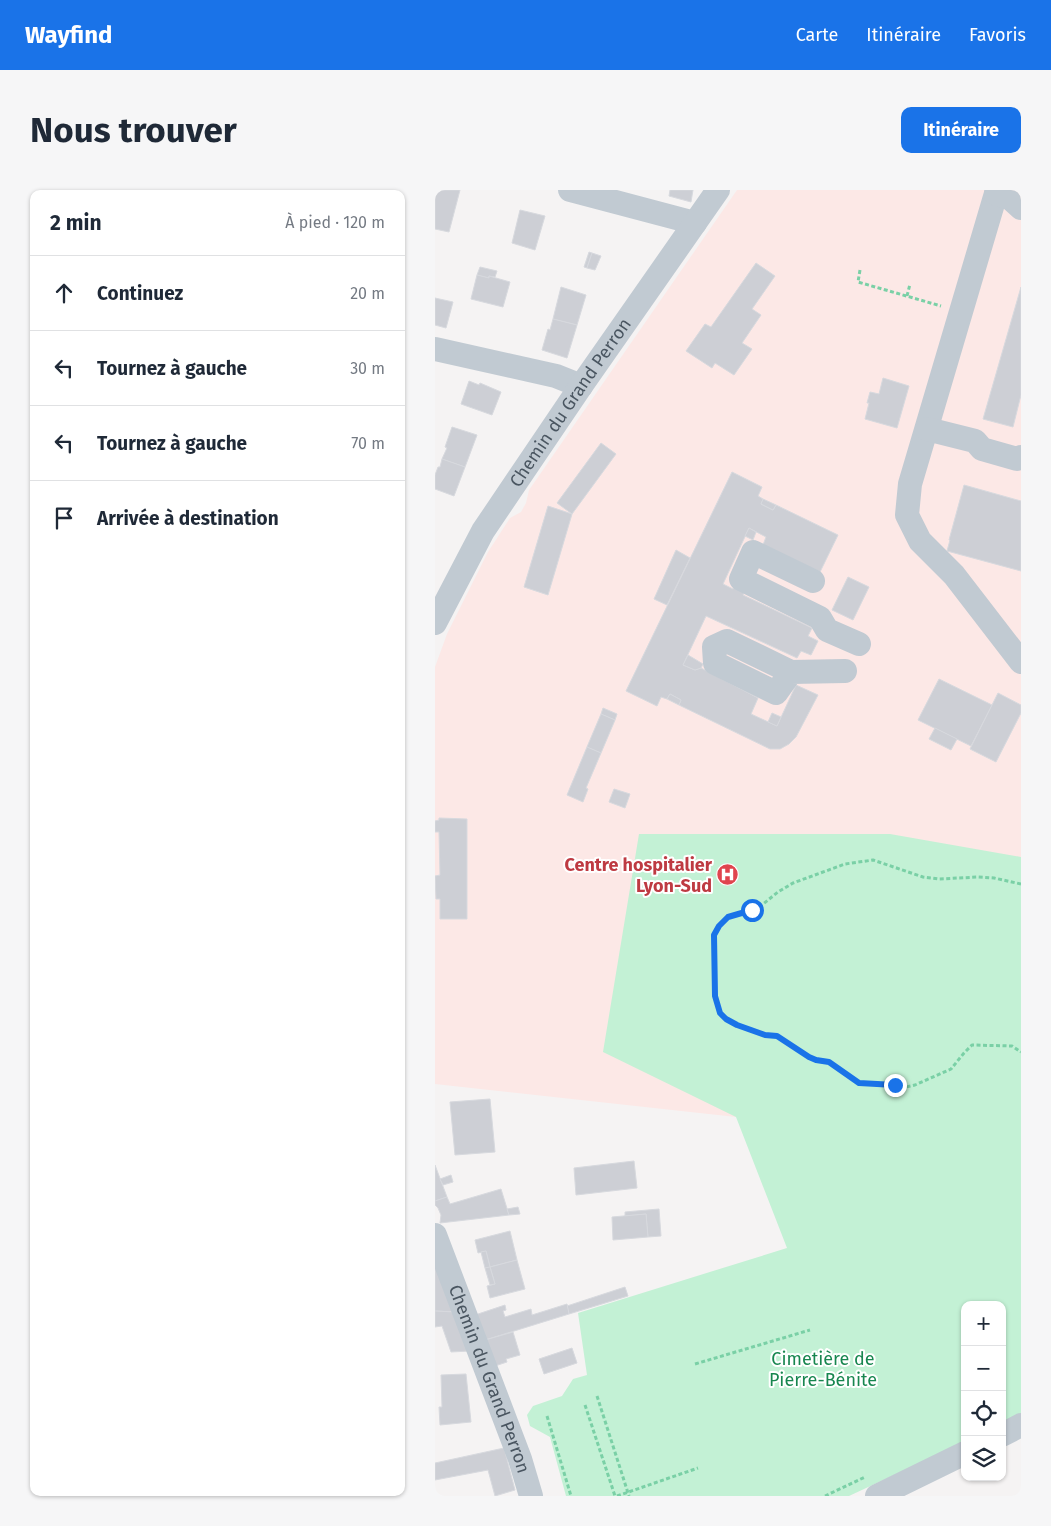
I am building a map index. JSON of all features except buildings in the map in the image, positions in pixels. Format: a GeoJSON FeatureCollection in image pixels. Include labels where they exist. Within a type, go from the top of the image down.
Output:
{"type":"FeatureCollection","features":[{"type":"Feature","properties":{"kind":"street"},"geometry":{"type":"LineString","coordinates":[[570,190],[695,223]]}},
{"type":"Feature","properties":{"kind":"street","name":"Chemin du Grand Perron"},"geometry":{"type":"LineString","coordinates":[[435,623],[483,531],[581,386],[718,190]]}},
{"type":"Feature","properties":{"kind":"street"},"geometry":{"type":"LineString","coordinates":[[1021,208],[1010,198],[997,192],[911,484],[907,515],[920,541],[954,575],[1021,662]]}},
{"type":"Feature","properties":{"kind":"street"},"geometry":{"type":"LineString","coordinates":[[435,349],[556,376],[581,386]]}},
{"type":"Feature","properties":{"kind":"street"},"geometry":{"type":"LineString","coordinates":[[927,429],[975,441],[982,449],[1017,459],[1021,457]]}},
{"type":"Feature","properties":{"kind":"street"},"geometry":{"type":"LineString","coordinates":[[975,441],[984,437],[1021,448]]}},
{"type":"Feature","properties":{"kind":"street"},"geometry":{"type":"LineString","coordinates":[[813,581],[753,552],[741,579],[820,618],[827,630],[859,644]]}},
{"type":"Feature","properties":{"kind":"street"},"geometry":{"type":"LineString","coordinates":[[791,672],[845,671]]}},
{"type":"Feature","properties":{"kind":"street","name":"Chemin du Grand Perron"},"geometry":{"type":"LineString","coordinates":[[435,1235],[520,1459],[531,1496]]}},
{"type":"Feature","properties":{"kind":"street"},"geometry":{"type":"LineString","coordinates":[[1006,1432],[1021,1425]]}},
{"type":"Feature","properties":{"kind":"street"},"geometry":{"type":"LineString","coordinates":[[877,1496],[961,1455]]}},
{"type":"Feature","properties":{"kind":"path"},"geometry":{"type":"LineString","coordinates":[[860,270],[858,282],[950,308]]}},
{"type":"Feature","properties":{"kind":"path"},"geometry":{"type":"LineString","coordinates":[[907,296],[910,284]]}},
{"type":"Feature","properties":{"kind":"path"},"geometry":{"type":"LineString","coordinates":[[1021,884],[994,878],[978,877],[939,880],[923,877],[873,860],[845,864],[793,883],[752,910],[728,917],[719,926],[714,935],[715,996],[720,1013],[737,1025],[765,1035],[777,1036],[809,1057],[829,1062],[859,1083],[915,1085],[951,1069],[963,1053],[972,1045],[1012,1046],[1021,1052]]}},
{"type":"Feature","properties":{"kind":"path"},"geometry":{"type":"LineString","coordinates":[[695,1364],[810,1330]]}},
{"type":"Feature","properties":{"kind":"path"},"geometry":{"type":"LineString","coordinates":[[597,1396],[629,1494]]}},
{"type":"Feature","properties":{"kind":"path"},"geometry":{"type":"LineString","coordinates":[[585,1404],[616,1496],[629,1494],[698,1468]]}},
{"type":"Feature","properties":{"kind":"path"},"geometry":{"type":"LineString","coordinates":[[547,1416],[571,1496]]}},
{"type":"Feature","properties":{"kind":"shaded area","name":"Centre hospitalier Lyon-Sud"},"geometry":{"type":"Polygon","coordinates":[[[737,190],[1021,190],[1021,1145],[736,1117],[435,1084],[435,667],[447,634],[488,552],[510,518],[521,512],[526,503],[529,490],[737,190]]]}},
{"type":"Feature","properties":{"kind":"green space","name":"Cimetière de Pierre-Bénite"},"geometry":{"type":"Polygon","coordinates":[[[639,834],[890,834],[1021,857],[1021,1415],[1006,1422],[1006,1301],[961,1301],[961,1444],[849,1496],[566,1496],[550,1437],[530,1426],[527,1415],[533,1406],[562,1396],[573,1379],[587,1375],[578,1313],[787,1248],[736,1117],[603,1052],[639,834]]]}},
{"type":"Feature","properties":{"kind":"place","name":"Centre hospitalier Lyon-Sud"},"geometry":{"type":"Point","coordinates":[728,875]}},
{"type":"Feature","properties":{"kind":"route"},"geometry":{"type":"LineString","coordinates":[[752,910],[728,917],[719,926],[714,935],[715,996],[720,1013],[737,1025],[765,1035],[777,1036],[809,1057],[829,1062],[859,1083],[895,1085]]}}]}
